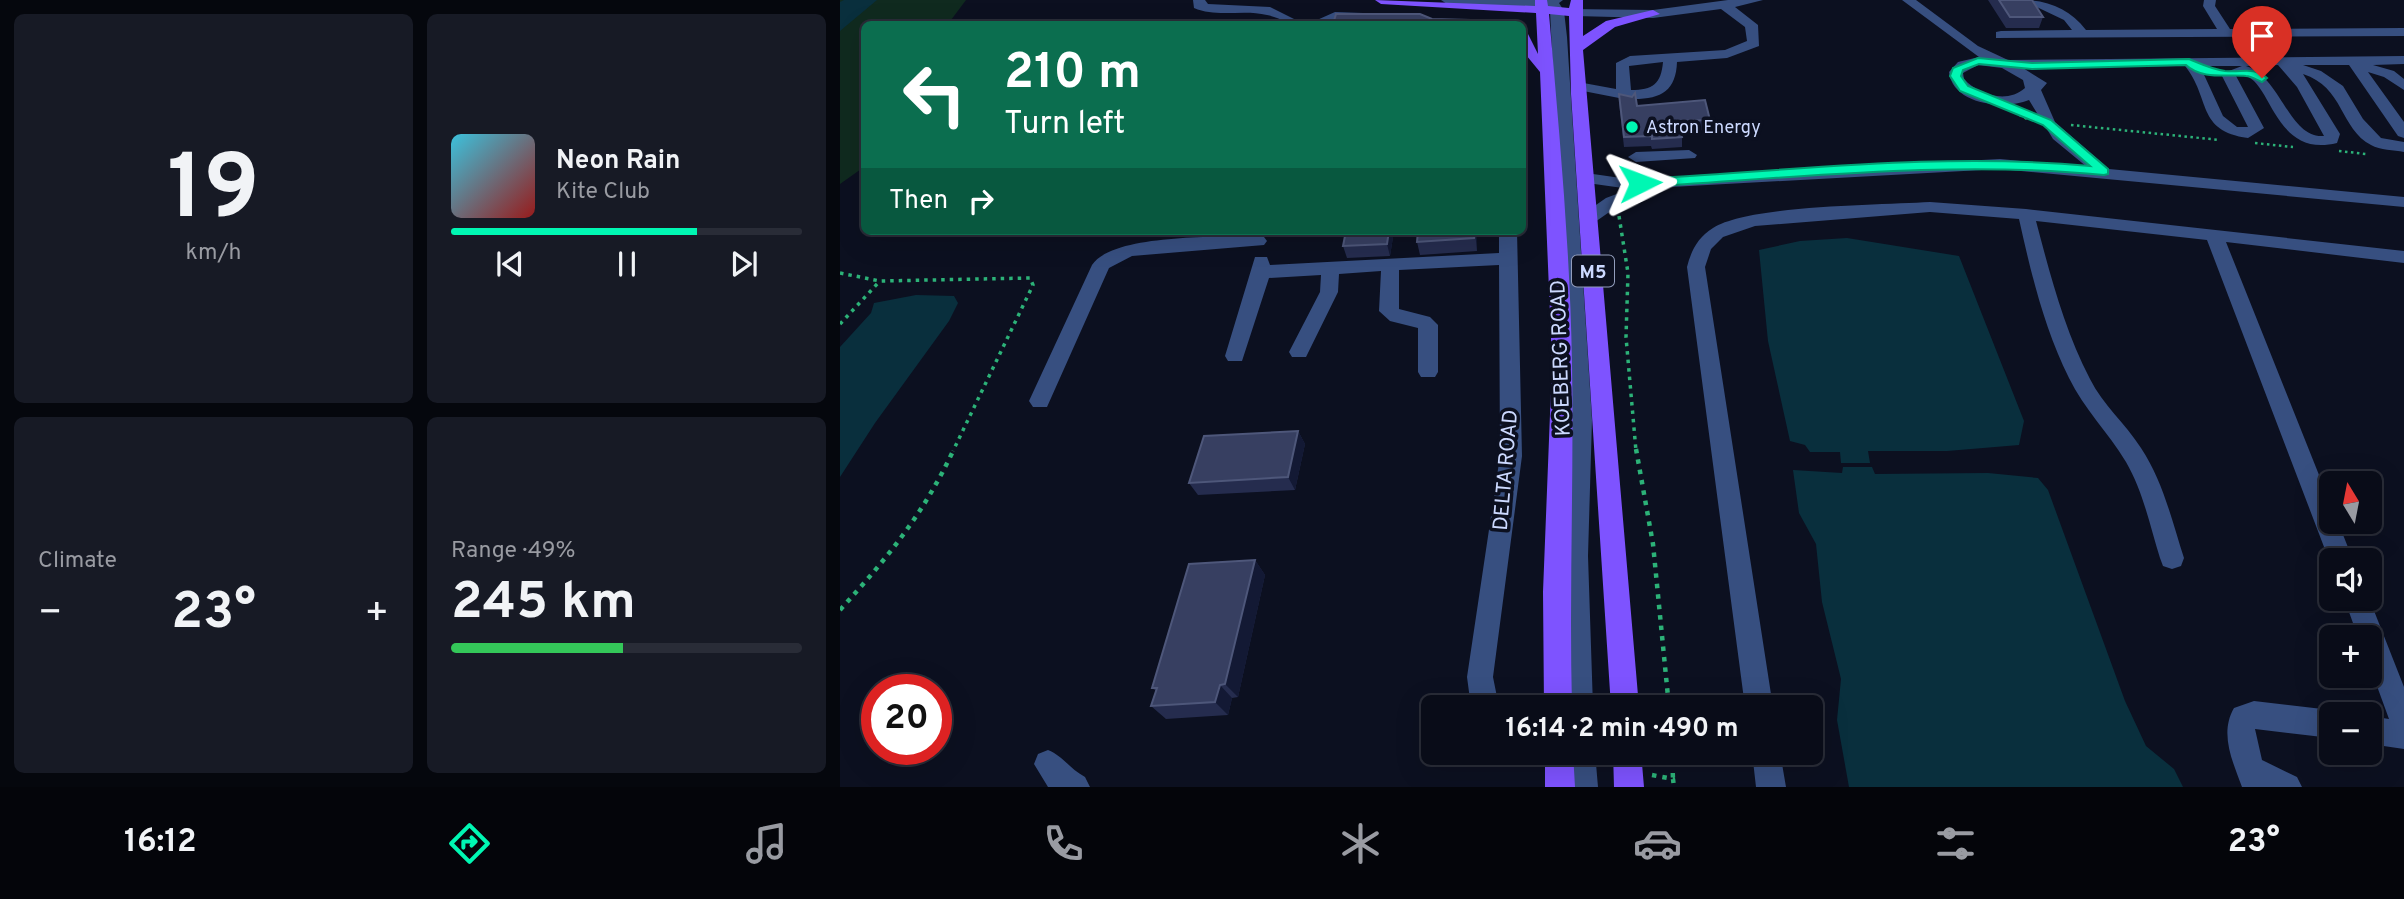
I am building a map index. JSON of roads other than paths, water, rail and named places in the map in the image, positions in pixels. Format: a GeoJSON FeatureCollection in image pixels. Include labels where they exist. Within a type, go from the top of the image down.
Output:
{"type":"FeatureCollection","features":[{"type":"Feature","properties":{"kind":"main road"},"geometry":{"type":"LineString","coordinates":[[1381,0],[1555,4]]}},
{"type":"Feature","properties":{"kind":"main road"},"geometry":{"type":"LineString","coordinates":[[1426,3],[1492,14],[1508,21]]}},
{"type":"Feature","properties":{"kind":"main road","name":"KOEBERG ROAD"},"geometry":{"type":"LineString","coordinates":[[1555,4],[1576,50],[1624,695]]}},
{"type":"Feature","properties":{"kind":"main road","name":"KOEBERG ROAD"},"geometry":{"type":"LineString","coordinates":[[1555,4],[1547,71],[1562,363],[1556,592],[1558,695]]}},
{"type":"Feature","properties":{"kind":"main road"},"geometry":{"type":"LineString","coordinates":[[1576,50],[1606,24],[1653,14]]}},
{"type":"Feature","properties":{"kind":"main road"},"geometry":{"type":"LineString","coordinates":[[1526,43],[1532,56],[1547,71]]}},
{"type":"Feature","properties":{"kind":"main road"},"geometry":{"type":"LineString","coordinates":[[1559,765],[1560,787]]}},
{"type":"Feature","properties":{"kind":"main road"},"geometry":{"type":"LineString","coordinates":[[1633,765],[1641,781]]}},
{"type":"Feature","properties":{"kind":"street"},"geometry":{"type":"LineString","coordinates":[[1199,0],[1199,5],[1206,8],[1274,12],[1291,21]]}},
{"type":"Feature","properties":{"kind":"street"},"geometry":{"type":"LineString","coordinates":[[1447,0],[1555,4],[1653,14],[1757,0]]}},
{"type":"Feature","properties":{"kind":"street"},"geometry":{"type":"LineString","coordinates":[[1613,0],[1682,0]]}},
{"type":"Feature","properties":{"kind":"street"},"geometry":{"type":"LineString","coordinates":[[1901,0],[1953,40],[1961,54],[1955,76],[1964,88],[2047,123],[2104,172]]}},
{"type":"Feature","properties":{"kind":"street"},"geometry":{"type":"LineString","coordinates":[[1908,0],[1973,49],[2030,78],[2036,104],[2047,123]]}},
{"type":"Feature","properties":{"kind":"street"},"geometry":{"type":"LineString","coordinates":[[2028,0],[2062,6],[2082,34]]}},
{"type":"Feature","properties":{"kind":"street"},"geometry":{"type":"LineString","coordinates":[[2210,0],[2209,6],[2226,33]]}},
{"type":"Feature","properties":{"kind":"street"},"geometry":{"type":"LineString","coordinates":[[1555,4],[1581,420],[1576,556],[1580,695]]}},
{"type":"Feature","properties":{"kind":"street"},"geometry":{"type":"LineString","coordinates":[[1626,97],[1620,72],[1623,63],[1634,59],[1727,54],[1750,46],[1755,38],[1751,25],[1726,6]]}},
{"type":"Feature","properties":{"kind":"street"},"geometry":{"type":"LineString","coordinates":[[1324,21],[1340,16],[1378,18]]}},
{"type":"Feature","properties":{"kind":"street"},"geometry":{"type":"LineString","coordinates":[[2000,34],[2404,32]]}},
{"type":"Feature","properties":{"kind":"street"},"geometry":{"type":"LineString","coordinates":[[1578,86],[1626,97],[1647,93],[1663,87],[1669,79],[1670,58]]}},
{"type":"Feature","properties":{"kind":"street"},"geometry":{"type":"LineString","coordinates":[[1959,68],[1978,61],[2006,64],[2192,65],[2404,60]]}},
{"type":"Feature","properties":{"kind":"street"},"geometry":{"type":"LineString","coordinates":[[2353,63],[2389,74],[2404,86]]}},
{"type":"Feature","properties":{"kind":"street"},"geometry":{"type":"LineString","coordinates":[[2353,63],[2404,133]]}},
{"type":"Feature","properties":{"kind":"street"},"geometry":{"type":"LineString","coordinates":[[1993,99],[2019,99],[2053,73],[2079,64]]}},
{"type":"Feature","properties":{"kind":"street"},"geometry":{"type":"LineString","coordinates":[[2192,65],[2228,74],[2243,72],[2259,76],[2290,128],[2311,140],[2331,139],[2332,135],[2285,64]]}},
{"type":"Feature","properties":{"kind":"street"},"geometry":{"type":"LineString","coordinates":[[2285,64],[2327,77],[2370,137],[2382,145],[2404,147]]}},
{"type":"Feature","properties":{"kind":"street"},"geometry":{"type":"LineString","coordinates":[[2192,65],[2219,123],[2233,132],[2253,132],[2256,125],[2228,74]]}},
{"type":"Feature","properties":{"kind":"street"},"geometry":{"type":"LineString","coordinates":[[1640,183],[1635,152],[1689,155]]}},
{"type":"Feature","properties":{"kind":"street"},"geometry":{"type":"LineString","coordinates":[[1586,178],[1615,183],[1640,183],[2000,163],[2404,202]]}},
{"type":"Feature","properties":{"kind":"street"},"geometry":{"type":"LineString","coordinates":[[1589,218],[1626,195],[1671,181]]}},
{"type":"Feature","properties":{"kind":"street"},"geometry":{"type":"LineString","coordinates":[[1757,695],[1696,267],[1700,250],[1706,242],[1727,226],[1755,220],[1906,207],[2026,214],[2404,257]]}},
{"type":"Feature","properties":{"kind":"street"},"geometry":{"type":"LineString","coordinates":[[2026,214],[2052,310],[2067,351],[2090,399],[2123,440],[2143,471],[2172,558]]}},
{"type":"Feature","properties":{"kind":"street"},"geometry":{"type":"LineString","coordinates":[[1040,401],[1101,265],[1129,250],[1251,235]]}},
{"type":"Feature","properties":{"kind":"street"},"geometry":{"type":"LineString","coordinates":[[1235,356],[1261,272],[1259,235]]}},
{"type":"Feature","properties":{"kind":"street","name":"DELTA ROAD"},"geometry":{"type":"LineString","coordinates":[[1483,695],[1480,677],[1511,456],[1508,235]]}},
{"type":"Feature","properties":{"kind":"street"},"geometry":{"type":"LineString","coordinates":[[2214,235],[2336,548]]}},
{"type":"Feature","properties":{"kind":"street"},"geometry":{"type":"LineString","coordinates":[[1261,272],[1509,258]]}},
{"type":"Feature","properties":{"kind":"street"},"geometry":{"type":"LineString","coordinates":[[1390,265],[1390,313],[1417,319],[1428,325],[1428,372]]}},
{"type":"Feature","properties":{"kind":"street"},"geometry":{"type":"LineString","coordinates":[[1299,352],[1329,292],[1331,270]]}},
{"type":"Feature","properties":{"kind":"street"},"geometry":{"type":"LineString","coordinates":[[2361,611],[2404,722]]}},
{"type":"Feature","properties":{"kind":"street"},"geometry":{"type":"LineString","coordinates":[[2287,787],[2276,779],[2255,780],[2239,735],[2239,725],[2244,718],[2254,715],[2319,723]]}},
{"type":"Feature","properties":{"kind":"street"},"geometry":{"type":"LineString","coordinates":[[2382,732],[2404,735]]}},
{"type":"Feature","properties":{"kind":"street"},"geometry":{"type":"LineString","coordinates":[[1048,764],[1061,780],[1074,787]]}},
{"type":"Feature","properties":{"kind":"street"},"geometry":{"type":"LineString","coordinates":[[1582,765],[1583,787]]}},
{"type":"Feature","properties":{"kind":"street"},"geometry":{"type":"LineString","coordinates":[[1768,765],[1771,787]]}},
{"type":"Feature","properties":{"kind":"water"},"geometry":{"type":"Polygon","coordinates":[[[877,0],[840,31],[840,2],[877,0]]]}},
{"type":"Feature","properties":{"kind":"water"},"geometry":{"type":"Polygon","coordinates":[[[1847,238],[1959,256],[2024,421],[2019,445],[1947,451],[1868,451],[1870,463],[1841,463],[1840,452],[1810,452],[1805,445],[1790,441],[1768,341],[1759,250],[1800,241],[1847,238]]]}},
{"type":"Feature","properties":{"kind":"water"},"geometry":{"type":"Polygon","coordinates":[[[916,295],[954,296],[958,303],[949,321],[875,423],[840,477],[840,347],[871,313],[874,303],[916,295]]]}},
{"type":"Feature","properties":{"kind":"water"},"geometry":{"type":"Polygon","coordinates":[[[1843,467],[1872,467],[1875,474],[1988,473],[2038,478],[2048,490],[2125,701],[2146,746],[2174,769],[2183,787],[1849,787],[1837,720],[1841,679],[1822,602],[1816,544],[1799,513],[1793,470],[1842,473],[1843,467]]]}},
{"type":"Feature","properties":{"kind":"place","name":"Astron Energy"},"geometry":{"type":"Point","coordinates":[1632,127]}}]}
